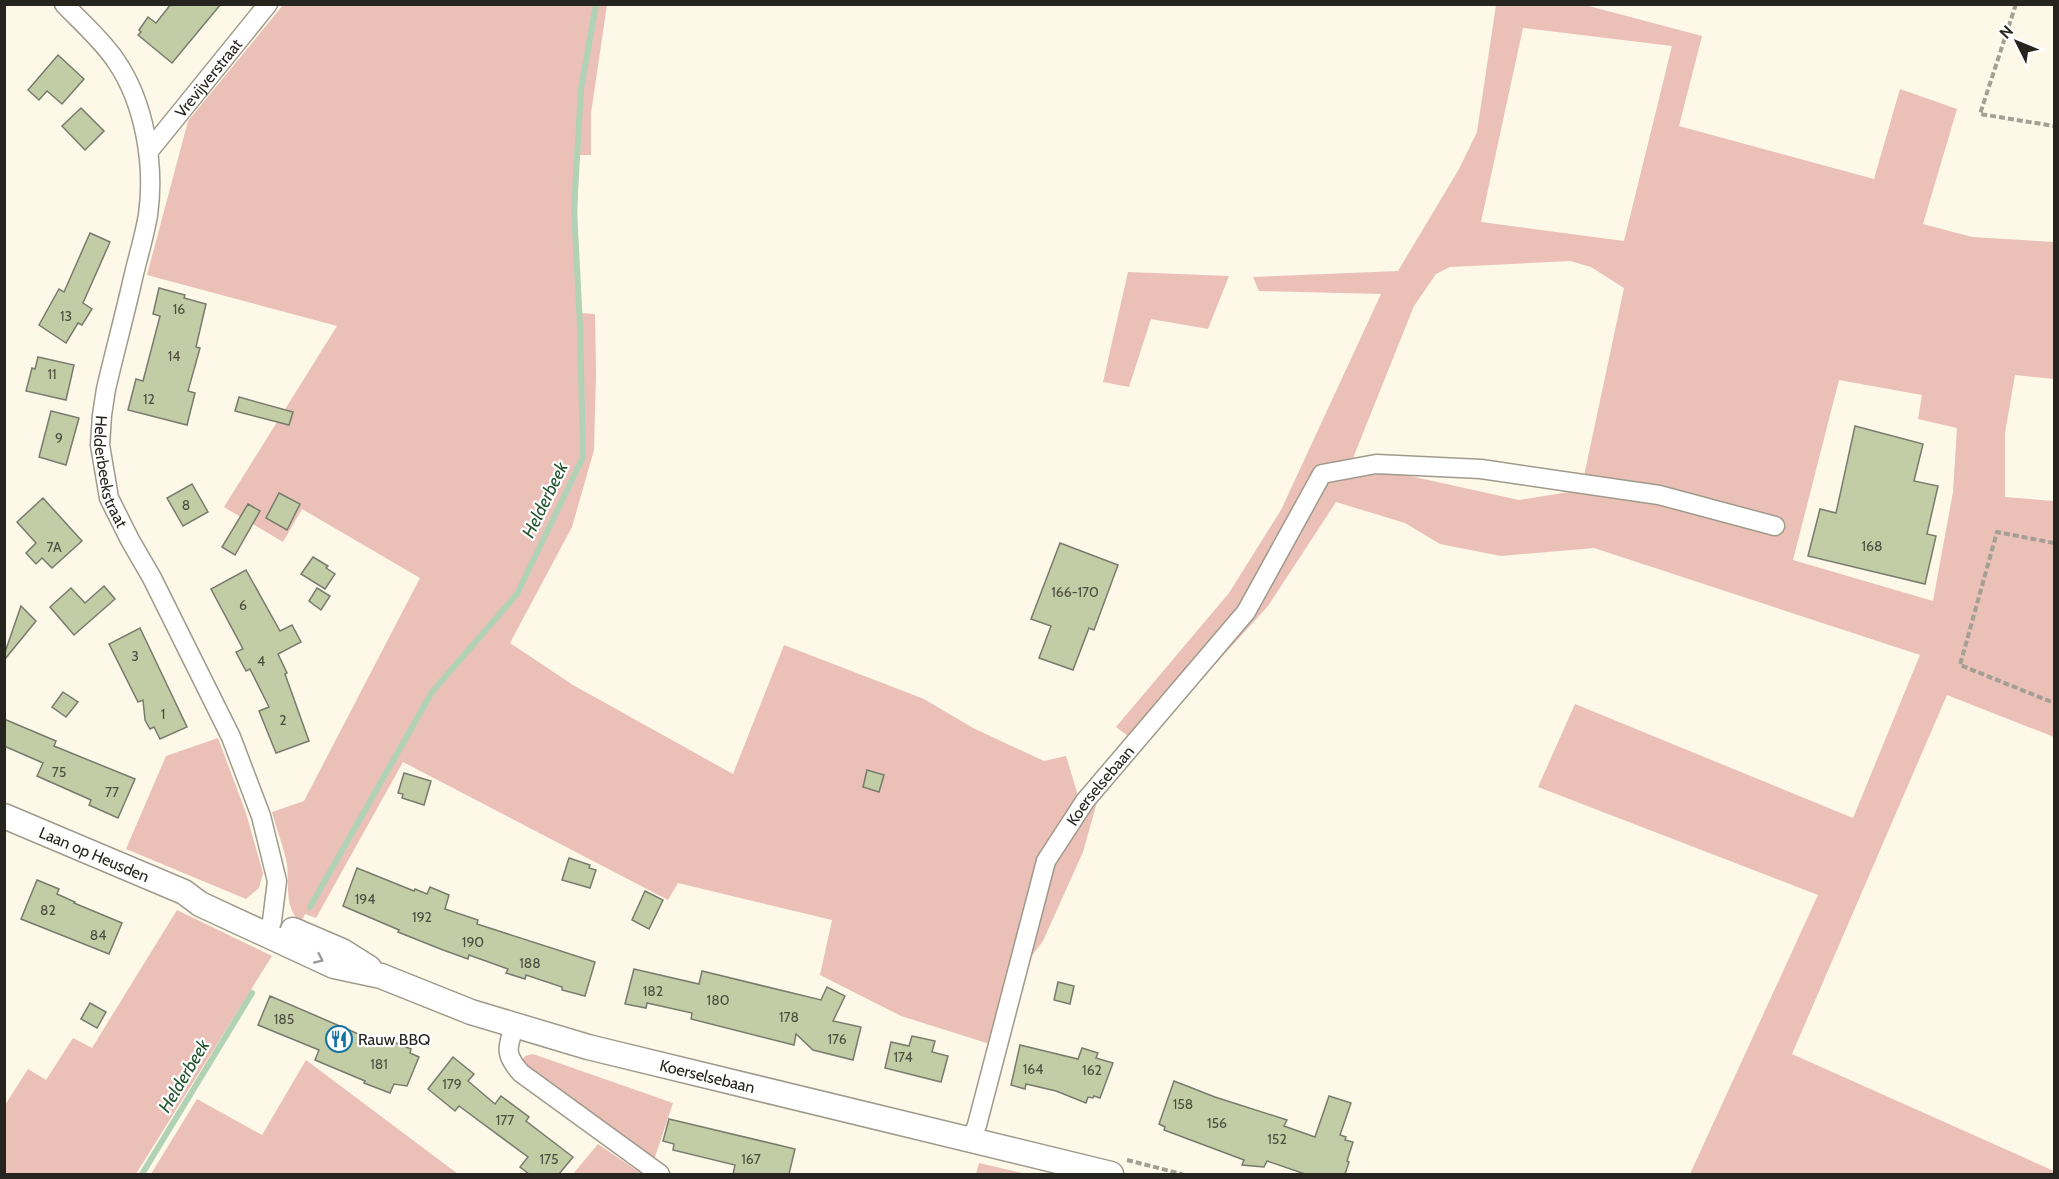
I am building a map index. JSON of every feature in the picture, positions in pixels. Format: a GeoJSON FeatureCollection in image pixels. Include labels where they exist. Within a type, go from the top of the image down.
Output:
{"type":"FeatureCollection","features":[{"type":"Feature","properties":{"kind":"street","name":"Helderbeekstraat"},"geometry":{"type":"LineString","coordinates":[[64,4],[100,40],[118,63],[142,120],[148,152],[150,183],[148,216],[106,389],[102,415],[100,445],[109,498],[152,578],[231,737],[261,816],[277,880],[269,928]]}},
{"type":"Feature","properties":{"kind":"street","name":"Vrevijverstraat"},"geometry":{"type":"LineString","coordinates":[[148,152],[268,4]]}},
{"type":"Feature","properties":{"kind":"street","name":"Koerselsebaan"},"geometry":{"type":"LineString","coordinates":[[971,1140],[977,1125],[1046,861],[1085,801],[1246,612],[1322,474],[1376,464],[1481,469],[1659,495],[1775,526]]}},
{"type":"Feature","properties":{"kind":"street","name":"Laan op Heusden"},"geometry":{"type":"LineString","coordinates":[[4,816],[184,892],[207,895],[269,928]]}},
{"type":"Feature","properties":{"kind":"street","name":"Koerselsebaan"},"geometry":{"type":"LineString","coordinates":[[269,928],[342,951],[381,976],[471,1012],[588,1047],[1111,1174]]}},
{"type":"Feature","properties":{"kind":"street"},"geometry":{"type":"LineString","coordinates":[[515,1025],[508,1051],[511,1062],[521,1073],[660,1174]]}},
{"type":"Feature","properties":{"kind":"path"},"geometry":{"type":"LineString","coordinates":[[2016,4],[1980,114],[2055,126]]}},
{"type":"Feature","properties":{"kind":"path"},"geometry":{"type":"LineString","coordinates":[[2055,543],[1997,532],[1960,665],[2055,703]]}},
{"type":"Feature","properties":{"kind":"shaded area"},"geometry":{"type":"Polygon","coordinates":[[[283,5],[607,5],[591,113],[591,155],[579,155],[577,225],[580,313],[595,314],[594,450],[572,527],[510,643],[573,685],[733,774],[784,645],[924,699],[973,728],[1044,761],[1066,756],[1083,812],[1099,795],[1083,852],[1043,941],[1024,966],[993,1045],[901,1016],[820,975],[832,920],[678,883],[668,900],[403,762],[316,918],[305,914],[301,922],[295,916],[289,901],[286,859],[272,812],[304,801],[420,578],[302,509],[283,542],[224,507],[337,326],[147,275],[188,121],[283,5]]]}},
{"type":"Feature","properties":{"kind":"shaded area"},"geometry":{"type":"Polygon","coordinates":[[[1496,5],[1585,5],[1702,36],[1679,126],[1874,179],[1900,89],[1957,109],[1923,224],[1972,237],[2054,242],[2054,379],[2015,375],[2005,433],[2005,497],[2054,501],[2054,737],[1947,695],[1792,1054],[2054,1171],[2054,1174],[1690,1174],[1818,895],[1538,787],[1575,704],[1853,818],[1920,655],[1594,548],[1501,556],[1440,544],[1405,523],[1336,502],[1268,606],[1141,746],[1116,727],[1229,593],[1281,510],[1381,294],[1259,291],[1253,277],[1398,271],[1459,169],[1477,132],[1496,5]],[[1523,28],[1481,222],[1624,241],[1672,46],[1523,28]],[[1570,261],[1450,267],[1436,274],[1414,306],[1351,463],[1519,500],[1581,490],[1624,288],[1591,267],[1570,261]],[[1839,380],[1793,560],[1933,601],[1953,492],[1957,428],[1918,419],[1922,395],[1839,380]]]}},
{"type":"Feature","properties":{"kind":"shaded area"},"geometry":{"type":"Polygon","coordinates":[[[1128,272],[1229,276],[1208,329],[1151,319],[1129,387],[1103,382],[1128,272]]]}},
{"type":"Feature","properties":{"kind":"shaded area"},"geometry":{"type":"Polygon","coordinates":[[[218,738],[246,813],[263,873],[259,888],[246,899],[126,849],[166,756],[218,738]]]}},
{"type":"Feature","properties":{"kind":"shaded area"},"geometry":{"type":"Polygon","coordinates":[[[177,910],[272,956],[136,1174],[5,1174],[5,1105],[28,1069],[46,1080],[73,1038],[92,1048],[177,910]]]}},
{"type":"Feature","properties":{"kind":"shaded area"},"geometry":{"type":"Polygon","coordinates":[[[533,1054],[673,1103],[653,1163],[528,1070],[522,1061],[525,1056],[533,1054]]]}},
{"type":"Feature","properties":{"kind":"shaded area"},"geometry":{"type":"Polygon","coordinates":[[[306,1060],[458,1174],[151,1174],[197,1099],[262,1135],[306,1060]]]}},
{"type":"Feature","properties":{"kind":"shaded area"},"geometry":{"type":"Polygon","coordinates":[[[598,1144],[642,1174],[573,1174],[598,1144]]]}},
{"type":"Feature","properties":{"kind":"shaded area"},"geometry":{"type":"Polygon","coordinates":[[[979,1163],[1027,1174],[976,1174],[979,1163]]]}},
{"type":"Feature","properties":{"kind":"building"},"geometry":{"type":"Polygon","coordinates":[[[171,4],[221,4],[172,63],[138,35],[148,17],[156,23],[171,4]]]}},
{"type":"Feature","properties":{"kind":"building"},"geometry":{"type":"Polygon","coordinates":[[[58,55],[84,79],[62,104],[47,91],[39,100],[28,90],[58,55]]]}},
{"type":"Feature","properties":{"kind":"building"},"geometry":{"type":"Polygon","coordinates":[[[81,108],[104,131],[85,150],[62,126],[81,108]]]}},
{"type":"Feature","properties":{"kind":"building"},"geometry":{"type":"Polygon","coordinates":[[[90,233],[110,242],[83,303],[92,309],[82,325],[78,323],[66,343],[39,325],[59,289],[64,292],[90,233]]]}},
{"type":"Feature","properties":{"kind":"building"},"geometry":{"type":"Polygon","coordinates":[[[159,288],[206,304],[196,347],[200,348],[188,391],[195,393],[187,425],[128,410],[136,379],[143,381],[160,316],[153,314],[159,288]]]}},
{"type":"Feature","properties":{"kind":"building"},"geometry":{"type":"Polygon","coordinates":[[[38,357],[74,365],[66,400],[26,391],[32,368],[35,369],[38,357]]]}},
{"type":"Feature","properties":{"kind":"building"},"geometry":{"type":"Polygon","coordinates":[[[239,397],[293,412],[289,425],[235,411],[239,397]]]}},
{"type":"Feature","properties":{"kind":"building"},"geometry":{"type":"Polygon","coordinates":[[[51,411],[79,418],[66,465],[39,457],[51,411]]]}},
{"type":"Feature","properties":{"kind":"building"},"geometry":{"type":"Polygon","coordinates":[[[1855,426],[1923,444],[1914,481],[1938,486],[1927,534],[1936,536],[1925,584],[1808,556],[1820,509],[1836,513],[1855,426]]]}},
{"type":"Feature","properties":{"kind":"building"},"geometry":{"type":"Polygon","coordinates":[[[192,484],[208,512],[183,526],[167,498],[192,484]]]}},
{"type":"Feature","properties":{"kind":"building"},"geometry":{"type":"Polygon","coordinates":[[[279,493],[300,504],[287,530],[266,518],[279,493]]]}},
{"type":"Feature","properties":{"kind":"building"},"geometry":{"type":"Polygon","coordinates":[[[43,498],[82,541],[52,568],[42,558],[36,564],[26,553],[36,543],[17,522],[43,498]]]}},
{"type":"Feature","properties":{"kind":"building"},"geometry":{"type":"Polygon","coordinates":[[[248,504],[260,511],[235,555],[222,547],[248,504]]]}},
{"type":"Feature","properties":{"kind":"building"},"geometry":{"type":"Polygon","coordinates":[[[1060,543],[1118,565],[1094,630],[1089,628],[1073,670],[1039,658],[1051,626],[1031,619],[1060,543]]]}},
{"type":"Feature","properties":{"kind":"building"},"geometry":{"type":"Polygon","coordinates":[[[313,557],[328,566],[326,568],[335,574],[325,589],[301,574],[313,557]]]}},
{"type":"Feature","properties":{"kind":"building"},"geometry":{"type":"Polygon","coordinates":[[[246,570],[280,631],[292,625],[301,642],[278,654],[287,673],[285,674],[309,741],[276,753],[259,711],[269,707],[250,669],[246,671],[236,652],[243,649],[211,589],[246,570]]]}},
{"type":"Feature","properties":{"kind":"building"},"geometry":{"type":"Polygon","coordinates":[[[104,586],[115,599],[74,635],[50,607],[71,588],[85,603],[104,586]]]}},
{"type":"Feature","properties":{"kind":"building"},"geometry":{"type":"Polygon","coordinates":[[[317,588],[330,596],[321,610],[309,601],[317,588]]]}},
{"type":"Feature","properties":{"kind":"building"},"geometry":{"type":"Polygon","coordinates":[[[21,606],[36,621],[5,659],[4,655],[21,606]]]}},
{"type":"Feature","properties":{"kind":"building"},"geometry":{"type":"Polygon","coordinates":[[[140,628],[187,727],[160,739],[154,727],[150,729],[145,720],[143,700],[138,702],[109,644],[140,628]]]}},
{"type":"Feature","properties":{"kind":"building"},"geometry":{"type":"Polygon","coordinates":[[[63,692],[78,702],[66,717],[52,707],[63,692]]]}},
{"type":"Feature","properties":{"kind":"building"},"geometry":{"type":"Polygon","coordinates":[[[4,719],[56,741],[54,746],[135,779],[118,818],[89,805],[91,800],[37,776],[43,763],[4,746],[4,719]]]}},
{"type":"Feature","properties":{"kind":"building"},"geometry":{"type":"Polygon","coordinates":[[[867,770],[884,775],[879,792],[863,787],[867,770]]]}},
{"type":"Feature","properties":{"kind":"building"},"geometry":{"type":"Polygon","coordinates":[[[404,773],[431,781],[424,805],[402,798],[403,794],[398,793],[404,773]]]}},
{"type":"Feature","properties":{"kind":"building"},"geometry":{"type":"Polygon","coordinates":[[[569,858],[590,865],[589,868],[596,870],[590,888],[562,880],[569,858]]]}},
{"type":"Feature","properties":{"kind":"building"},"geometry":{"type":"Polygon","coordinates":[[[357,868],[414,891],[415,889],[427,894],[430,887],[449,895],[445,909],[478,920],[477,924],[595,962],[585,996],[562,990],[562,987],[526,975],[525,979],[506,973],[508,969],[469,955],[468,959],[443,950],[343,906],[357,868]]]}},
{"type":"Feature","properties":{"kind":"building"},"geometry":{"type":"Polygon","coordinates":[[[37,880],[59,889],[57,894],[74,903],[122,923],[109,954],[21,919],[37,880]]]}},
{"type":"Feature","properties":{"kind":"building"},"geometry":{"type":"Polygon","coordinates":[[[645,891],[663,900],[649,929],[632,920],[645,891]]]}},
{"type":"Feature","properties":{"kind":"building"},"geometry":{"type":"Polygon","coordinates":[[[634,969],[699,984],[702,971],[821,1000],[827,987],[845,996],[833,1021],[861,1027],[853,1060],[813,1050],[796,1034],[794,1045],[691,1019],[692,1013],[647,1003],[646,1008],[625,1004],[634,969]]]}},
{"type":"Feature","properties":{"kind":"building"},"geometry":{"type":"Polygon","coordinates":[[[1058,982],[1074,986],[1070,1004],[1054,1000],[1058,982]]]}},
{"type":"Feature","properties":{"kind":"building"},"geometry":{"type":"Polygon","coordinates":[[[270,996],[370,1039],[371,1037],[381,1041],[382,1037],[411,1049],[410,1053],[419,1057],[407,1086],[394,1084],[390,1093],[364,1083],[365,1081],[315,1060],[319,1050],[258,1025],[270,996]]]}},
{"type":"Feature","properties":{"kind":"building"},"geometry":{"type":"Polygon","coordinates":[[[90,1003],[106,1012],[97,1028],[81,1019],[90,1003]]]}},
{"type":"Feature","properties":{"kind":"building"},"geometry":{"type":"Polygon","coordinates":[[[912,1036],[935,1041],[932,1052],[948,1056],[941,1082],[885,1068],[891,1042],[909,1046],[912,1036]]]}},
{"type":"Feature","properties":{"kind":"building"},"geometry":{"type":"Polygon","coordinates":[[[1020,1045],[1078,1059],[1082,1048],[1098,1053],[1096,1058],[1113,1063],[1100,1098],[1088,1097],[1086,1103],[1056,1091],[1026,1084],[1025,1089],[1011,1085],[1020,1045]]]}},
{"type":"Feature","properties":{"kind":"building"},"geometry":{"type":"Polygon","coordinates":[[[453,1057],[474,1074],[468,1081],[495,1104],[501,1096],[529,1117],[526,1121],[573,1157],[559,1174],[529,1174],[520,1167],[528,1157],[459,1106],[455,1111],[428,1089],[453,1057]]]}},
{"type":"Feature","properties":{"kind":"building"},"geometry":{"type":"Polygon","coordinates":[[[1174,1081],[1287,1120],[1284,1126],[1315,1137],[1329,1096],[1351,1103],[1340,1135],[1346,1137],[1345,1140],[1353,1142],[1345,1174],[1305,1174],[1267,1161],[1264,1167],[1242,1165],[1244,1160],[1164,1130],[1165,1127],[1159,1124],[1174,1081]]]}},
{"type":"Feature","properties":{"kind":"building"},"geometry":{"type":"Polygon","coordinates":[[[669,1119],[795,1149],[789,1174],[733,1174],[735,1165],[673,1150],[674,1144],[663,1141],[669,1119]]]}},
{"type":"Feature","properties":{"kind":"waterway","name":"Helderbeek"},"geometry":{"type":"LineString","coordinates":[[310,907],[432,692],[517,594],[583,457],[574,209],[581,89],[596,4]]}},
{"type":"Feature","properties":{"kind":"waterway","name":"Helderbeek"},"geometry":{"type":"LineString","coordinates":[[142,1174],[252,993]]}},
{"type":"Feature","properties":{"kind":"place","name":"Rauw BBQ"},"geometry":{"type":"Point","coordinates":[339,1039]}}]}
